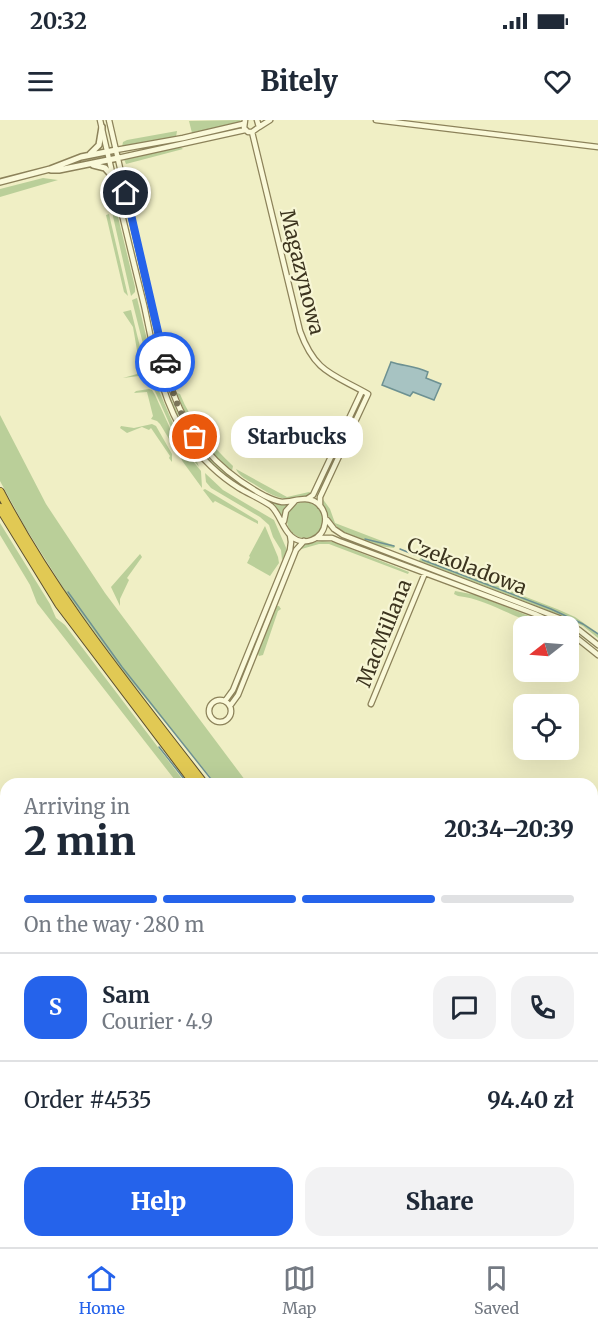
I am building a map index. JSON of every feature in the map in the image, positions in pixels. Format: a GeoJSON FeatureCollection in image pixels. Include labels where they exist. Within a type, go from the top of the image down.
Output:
{"type":"FeatureCollection","features":[{"type":"Feature","properties":{"kind":"highway"},"geometry":{"type":"LineString","coordinates":[[0,492],[65,600],[199,778]]}},
{"type":"Feature","properties":{"kind":"highway"},"geometry":{"type":"LineString","coordinates":[[0,508],[36,569],[82,638],[190,778]]}},
{"type":"Feature","properties":{"kind":"street"},"geometry":{"type":"LineString","coordinates":[[109,120],[169,381],[182,416],[195,437],[234,476],[276,501],[307,499],[320,506],[326,518],[323,530],[315,539],[303,541],[290,535]]}},
{"type":"Feature","properties":{"kind":"street"},"geometry":{"type":"LineString","coordinates":[[257,120],[259,127]]}},
{"type":"Feature","properties":{"kind":"street"},"geometry":{"type":"LineString","coordinates":[[244,124],[252,132],[270,120]]}},
{"type":"Feature","properties":{"kind":"street"},"geometry":{"type":"LineString","coordinates":[[376,120],[598,147]]}},
{"type":"Feature","properties":{"kind":"street"},"geometry":{"type":"LineString","coordinates":[[101,123],[161,376],[175,418],[204,459],[231,482],[272,507],[279,514],[290,535],[291,548],[250,656],[238,695],[230,706]]}},
{"type":"Feature","properties":{"kind":"street"},"geometry":{"type":"LineString","coordinates":[[87,156],[99,145],[101,123]]}},
{"type":"Feature","properties":{"kind":"street"},"geometry":{"type":"LineString","coordinates":[[50,170],[59,164],[87,156],[244,124]]}},
{"type":"Feature","properties":{"kind":"street"},"geometry":{"type":"LineString","coordinates":[[0,182],[50,170],[89,165],[244,124]]}},
{"type":"Feature","properties":{"kind":"street","name":"Magazynowa"},"geometry":{"type":"LineString","coordinates":[[252,132],[305,347],[322,369],[368,394],[320,497],[320,506]]}},
{"type":"Feature","properties":{"kind":"street"},"geometry":{"type":"LineString","coordinates":[[89,165],[105,168],[114,178]]}},
{"type":"Feature","properties":{"kind":"street"},"geometry":{"type":"LineString","coordinates":[[307,499],[313,495],[362,391]]}},
{"type":"Feature","properties":{"kind":"street"},"geometry":{"type":"LineString","coordinates":[[285,527],[286,511],[298,500]]}},
{"type":"Feature","properties":{"kind":"street","name":"Czekoladowa"},"geometry":{"type":"LineString","coordinates":[[326,518],[334,530],[343,535],[545,612],[579,630],[598,645]]}},
{"type":"Feature","properties":{"kind":"street","name":"Czekoladowa"},"geometry":{"type":"LineString","coordinates":[[315,539],[332,538],[539,616]]}},
{"type":"Feature","properties":{"kind":"street"},"geometry":{"type":"LineString","coordinates":[[272,601],[296,550],[303,541]]}},
{"type":"Feature","properties":{"kind":"street","name":"MacMillana"},"geometry":{"type":"LineString","coordinates":[[371,704],[424,573]]}},
{"type":"Feature","properties":{"kind":"street"},"geometry":{"type":"LineString","coordinates":[[579,640],[598,655]]}},
{"type":"Feature","properties":{"kind":"street"},"geometry":{"type":"LineString","coordinates":[[225,701],[250,656]]}},
{"type":"Feature","properties":{"kind":"street"},"geometry":{"type":"LineString","coordinates":[[218,700],[225,701],[230,706],[231,714],[227,720],[220,722],[212,719],[209,711],[211,705],[218,700]]}},
{"type":"Feature","properties":{"kind":"green space"},"geometry":{"type":"Polygon","coordinates":[[[241,120],[192,133],[189,121],[241,120]]]}},
{"type":"Feature","properties":{"kind":"green space"},"geometry":{"type":"Polygon","coordinates":[[[177,131],[176,137],[122,147],[123,142],[127,140],[177,131]]]}},
{"type":"Feature","properties":{"kind":"green space"},"geometry":{"type":"Polygon","coordinates":[[[179,146],[183,149],[126,164],[124,159],[179,146]]]}},
{"type":"Feature","properties":{"kind":"green space"},"geometry":{"type":"Polygon","coordinates":[[[43,178],[58,180],[0,197],[0,189],[43,178]]]}},
{"type":"Feature","properties":{"kind":"green space"},"geometry":{"type":"Polygon","coordinates":[[[114,208],[135,287],[135,292],[131,296],[112,212],[114,208]]]}},
{"type":"Feature","properties":{"kind":"green space"},"geometry":{"type":"Polygon","coordinates":[[[109,214],[128,296],[124,292],[106,215],[109,214]]]}},
{"type":"Feature","properties":{"kind":"green space"},"geometry":{"type":"Polygon","coordinates":[[[137,298],[154,369],[151,376],[132,300],[137,298]]]}},
{"type":"Feature","properties":{"kind":"green space"},"geometry":{"type":"Polygon","coordinates":[[[131,310],[147,375],[123,378],[137,374],[140,368],[133,327],[123,312],[131,310]]]}},
{"type":"Feature","properties":{"kind":"green space"},"geometry":{"type":"Polygon","coordinates":[[[149,389],[155,395],[175,439],[201,471],[202,488],[160,424],[151,419],[153,416],[147,392],[134,393],[149,389]]]}},
{"type":"Feature","properties":{"kind":"green space"},"geometry":{"type":"Polygon","coordinates":[[[154,389],[159,391],[178,435],[196,459],[199,467],[177,441],[154,389]]]}},
{"type":"Feature","properties":{"kind":"green space"},"geometry":{"type":"Polygon","coordinates":[[[177,393],[180,394],[202,433],[233,466],[232,471],[206,446],[177,393]]]}},
{"type":"Feature","properties":{"kind":"green space"},"geometry":{"type":"Polygon","coordinates":[[[363,397],[320,492],[317,491],[363,397]]]}},
{"type":"Feature","properties":{"kind":"green space"},"geometry":{"type":"Polygon","coordinates":[[[0,415],[46,504],[105,593],[244,778],[211,778],[125,674],[69,597],[25,527],[0,481],[0,415]]]}},
{"type":"Feature","properties":{"kind":"green space"},"geometry":{"type":"Polygon","coordinates":[[[152,424],[156,426],[172,454],[172,462],[151,428],[149,430],[142,427],[127,433],[120,428],[121,426],[134,428],[152,424]]]}},
{"type":"Feature","properties":{"kind":"green space"},"geometry":{"type":"Polygon","coordinates":[[[192,439],[216,464],[245,488],[260,497],[287,504],[282,515],[266,501],[236,483],[214,465],[192,439]]]}},
{"type":"Feature","properties":{"kind":"green space"},"geometry":{"type":"Polygon","coordinates":[[[236,469],[287,497],[311,493],[297,499],[282,498],[246,479],[236,469]]]}},
{"type":"Feature","properties":{"kind":"green space"},"geometry":{"type":"Polygon","coordinates":[[[205,473],[223,490],[274,520],[287,550],[282,560],[281,550],[269,525],[260,517],[211,488],[206,482],[205,473]]]}},
{"type":"Feature","properties":{"kind":"green space"},"geometry":{"type":"Polygon","coordinates":[[[205,489],[258,521],[258,524],[215,501],[213,503],[203,490],[205,489]]]}},
{"type":"Feature","properties":{"kind":"green space"},"geometry":{"type":"Polygon","coordinates":[[[322,498],[330,509],[335,523],[395,546],[394,548],[379,546],[341,531],[330,519],[322,498]]]}},
{"type":"Feature","properties":{"kind":"green space"},"geometry":{"type":"Polygon","coordinates":[[[305,502],[318,507],[323,520],[318,533],[305,538],[292,533],[287,520],[292,507],[305,502]]]}},
{"type":"Feature","properties":{"kind":"green space"},"geometry":{"type":"Polygon","coordinates":[[[0,523],[50,604],[56,618],[65,625],[181,778],[173,778],[37,603],[30,585],[0,535],[0,523]]]}},
{"type":"Feature","properties":{"kind":"green space"},"geometry":{"type":"Polygon","coordinates":[[[265,526],[279,563],[270,576],[247,563],[265,526]]]}},
{"type":"Feature","properties":{"kind":"green space"},"geometry":{"type":"Polygon","coordinates":[[[333,542],[409,572],[408,574],[329,544],[319,544],[298,550],[305,544],[333,542]]]}},
{"type":"Feature","properties":{"kind":"green space"},"geometry":{"type":"Polygon","coordinates":[[[140,554],[142,557],[127,578],[129,580],[120,599],[120,606],[111,587],[140,554]]]}},
{"type":"Feature","properties":{"kind":"green space"},"geometry":{"type":"Polygon","coordinates":[[[421,556],[573,616],[562,616],[419,561],[421,556]]]}},
{"type":"Feature","properties":{"kind":"green space"},"geometry":{"type":"Polygon","coordinates":[[[455,591],[476,595],[529,616],[516,616],[483,602],[454,594],[455,591]]]}},
{"type":"Feature","properties":{"kind":"green space"},"geometry":{"type":"Polygon","coordinates":[[[277,606],[281,609],[278,611],[263,655],[259,656],[257,652],[277,606]]]}},
{"type":"Feature","properties":{"kind":"green space"},"geometry":{"type":"Polygon","coordinates":[[[579,620],[598,633],[598,638],[579,624],[579,620]]]}},
{"type":"Feature","properties":{"kind":"water"},"geometry":{"type":"Polygon","coordinates":[[[391,362],[428,372],[426,378],[441,384],[434,400],[413,392],[410,396],[382,385],[391,362]]]}},
{"type":"Feature","properties":{"kind":"waterway"},"geometry":{"type":"LineString","coordinates":[[365,539],[394,546]]}},
{"type":"Feature","properties":{"kind":"waterway"},"geometry":{"type":"LineString","coordinates":[[400,549],[415,555]]}},
{"type":"Feature","properties":{"kind":"waterway"},"geometry":{"type":"LineString","coordinates":[[421,557],[423,560],[551,609],[598,634]]}},
{"type":"Feature","properties":{"kind":"waterway"},"geometry":{"type":"LineString","coordinates":[[68,592],[122,667],[210,778]]}},
{"type":"Feature","properties":{"kind":"waterway"},"geometry":{"type":"LineString","coordinates":[[159,747],[183,778]]}},
{"type":"Feature","properties":{"kind":"way so far"},"geometry":{"type":"LineString","coordinates":[[165,362],[179,409],[195,437]]}},
{"type":"Feature","properties":{"kind":"place","name":"Starbucks"},"geometry":{"type":"Point","coordinates":[195,437]}},
{"type":"Feature","properties":{"kind":"route"},"geometry":{"type":"LineString","coordinates":[[126,193],[165,362]]}}]}
